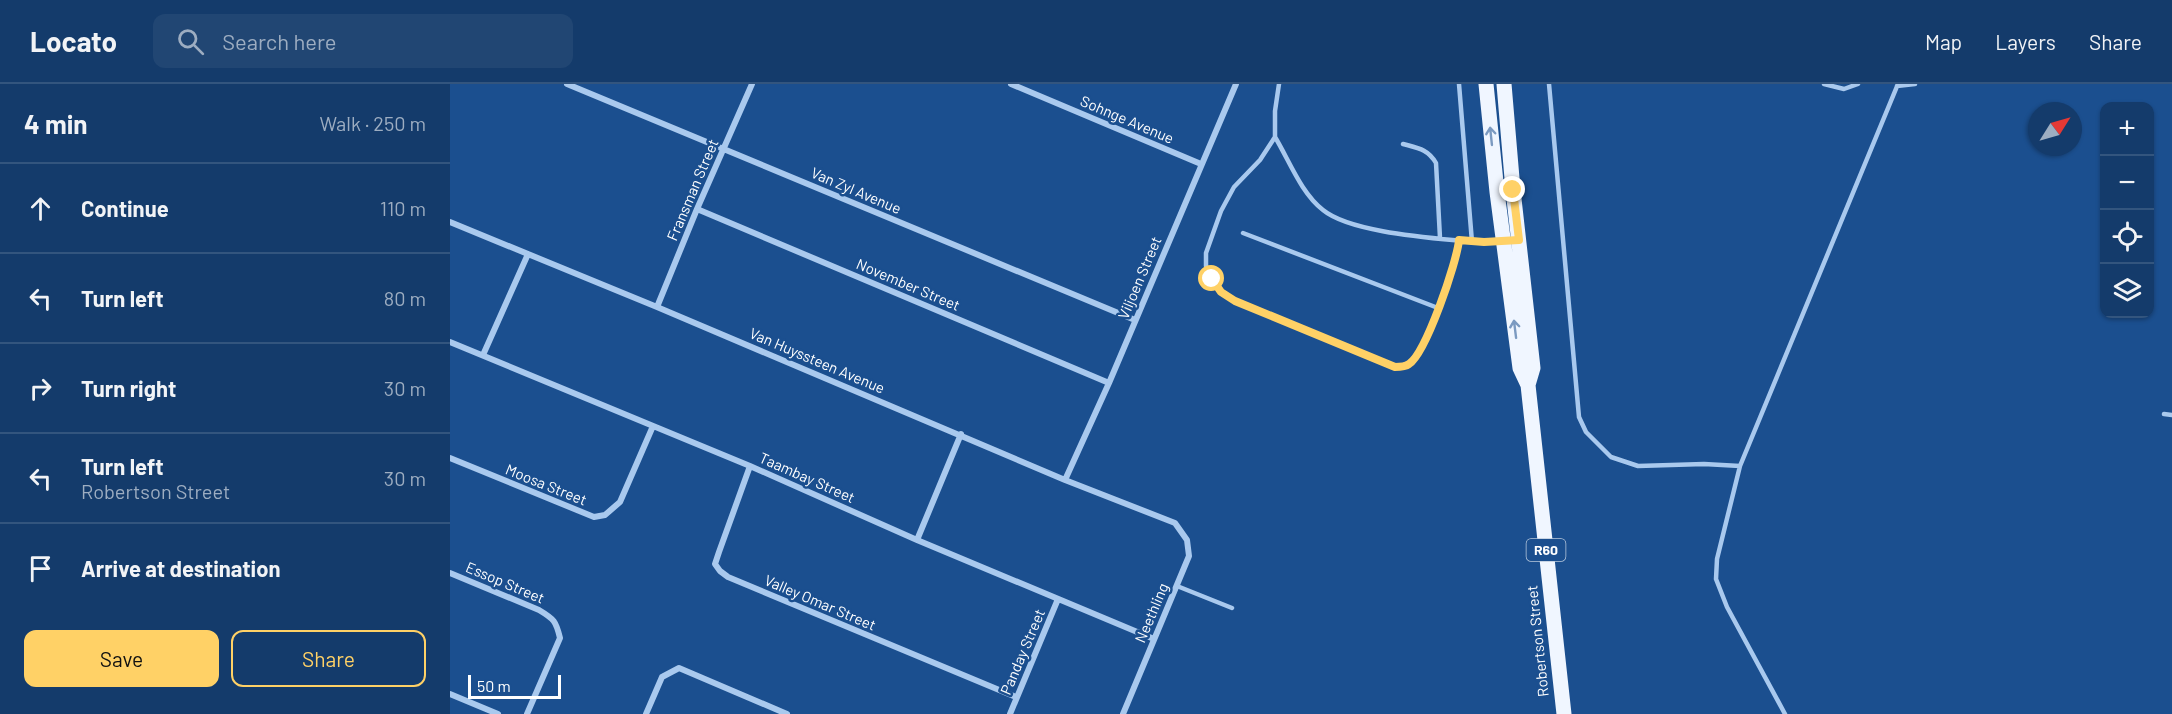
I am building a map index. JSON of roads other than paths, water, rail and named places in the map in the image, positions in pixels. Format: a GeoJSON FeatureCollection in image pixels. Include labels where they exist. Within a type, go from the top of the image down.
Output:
{"type":"FeatureCollection","features":[{"type":"Feature","properties":{"kind":"main road","name":"Robertson Street"},"geometry":{"type":"LineString","coordinates":[[1486,84],[1520,369],[1528,386],[1564,714]]}},
{"type":"Feature","properties":{"kind":"main road","name":"Robertson Street"},"geometry":{"type":"LineString","coordinates":[[1504,84],[1513,190],[1533,368],[1528,386]]}},
{"type":"Feature","properties":{"kind":"street","name":"Van Zyl Avenue"},"geometry":{"type":"LineString","coordinates":[[567,84],[1135,320]]}},
{"type":"Feature","properties":{"kind":"street","name":"Fransman Street"},"geometry":{"type":"LineString","coordinates":[[657,307],[752,84]]}},
{"type":"Feature","properties":{"kind":"street","name":"Sohnge Avenue"},"geometry":{"type":"LineString","coordinates":[[1011,84],[1201,164]]}},
{"type":"Feature","properties":{"kind":"street","name":"Viljoen Street"},"geometry":{"type":"LineString","coordinates":[[1065,480],[1109,383],[1236,84]]}},
{"type":"Feature","properties":{"kind":"street","name":"November Street"},"geometry":{"type":"LineString","coordinates":[[697,209],[1109,383]]}},
{"type":"Feature","properties":{"kind":"street","name":"Van Huyssteen Avenue"},"geometry":{"type":"LineString","coordinates":[[450,222],[961,434],[1065,480],[1175,523]]}},
{"type":"Feature","properties":{"kind":"street"},"geometry":{"type":"LineString","coordinates":[[483,355],[528,255]]}},
{"type":"Feature","properties":{"kind":"street","name":"Taambay Street"},"geometry":{"type":"LineString","coordinates":[[450,342],[750,466],[917,540],[1154,639]]}},
{"type":"Feature","properties":{"kind":"street","name":"Moosa Street"},"geometry":{"type":"LineString","coordinates":[[450,458],[594,517],[605,515],[620,502],[654,426]]}},
{"type":"Feature","properties":{"kind":"street"},"geometry":{"type":"LineString","coordinates":[[917,540],[961,434]]}},
{"type":"Feature","properties":{"kind":"street","name":"Valley Omar Street"},"geometry":{"type":"LineString","coordinates":[[750,466],[715,564],[728,578],[1016,697]]}},
{"type":"Feature","properties":{"kind":"street","name":"Neethling"},"geometry":{"type":"LineString","coordinates":[[1123,714],[1189,556],[1187,540],[1175,523]]}},
{"type":"Feature","properties":{"kind":"street","name":"Essop Street"},"geometry":{"type":"LineString","coordinates":[[450,573],[539,610],[552,618],[556,625],[560,638],[527,714]]}},
{"type":"Feature","properties":{"kind":"street","name":"Panday Street"},"geometry":{"type":"LineString","coordinates":[[1010,714],[1058,600]]}},
{"type":"Feature","properties":{"kind":"street"},"geometry":{"type":"LineString","coordinates":[[646,714],[662,677],[678,668],[787,714]]}},
{"type":"Feature","properties":{"kind":"street"},"geometry":{"type":"LineString","coordinates":[[450,694],[498,714]]}},
{"type":"Feature","properties":{"kind":"lane"},"geometry":{"type":"LineString","coordinates":[[1280,84],[1275,111],[1275,137],[1302,183],[1323,210],[1340,220],[1364,228],[1472,242],[1519,240]]}},
{"type":"Feature","properties":{"kind":"lane"},"geometry":{"type":"LineString","coordinates":[[1459,84],[1472,242]]}},
{"type":"Feature","properties":{"kind":"lane"},"geometry":{"type":"LineString","coordinates":[[1549,84],[1579,417],[1586,432],[1611,457],[1638,466],[1704,464],[1740,466]]}},
{"type":"Feature","properties":{"kind":"lane"},"geometry":{"type":"LineString","coordinates":[[1824,84],[1844,88],[1858,84]]}},
{"type":"Feature","properties":{"kind":"lane"},"geometry":{"type":"LineString","coordinates":[[1785,714],[1727,607],[1716,579],[1717,559],[1740,466],[1898,85],[1915,84]]}},
{"type":"Feature","properties":{"kind":"lane"},"geometry":{"type":"LineString","coordinates":[[1275,137],[1260,160],[1234,187],[1221,210],[1206,253],[1206,266],[1221,292],[1235,301],[1395,367],[1409,364],[1423,346],[1455,264],[1459,240]]}},
{"type":"Feature","properties":{"kind":"lane"},"geometry":{"type":"LineString","coordinates":[[1403,144],[1423,149],[1431,154],[1436,163],[1440,238]]}},
{"type":"Feature","properties":{"kind":"lane"},"geometry":{"type":"LineString","coordinates":[[1243,233],[1438,308]]}},
{"type":"Feature","properties":{"kind":"lane"},"geometry":{"type":"LineString","coordinates":[[2163,414],[2172,415]]}},
{"type":"Feature","properties":{"kind":"lane"},"geometry":{"type":"LineString","coordinates":[[1177,586],[1232,608]]}}]}
